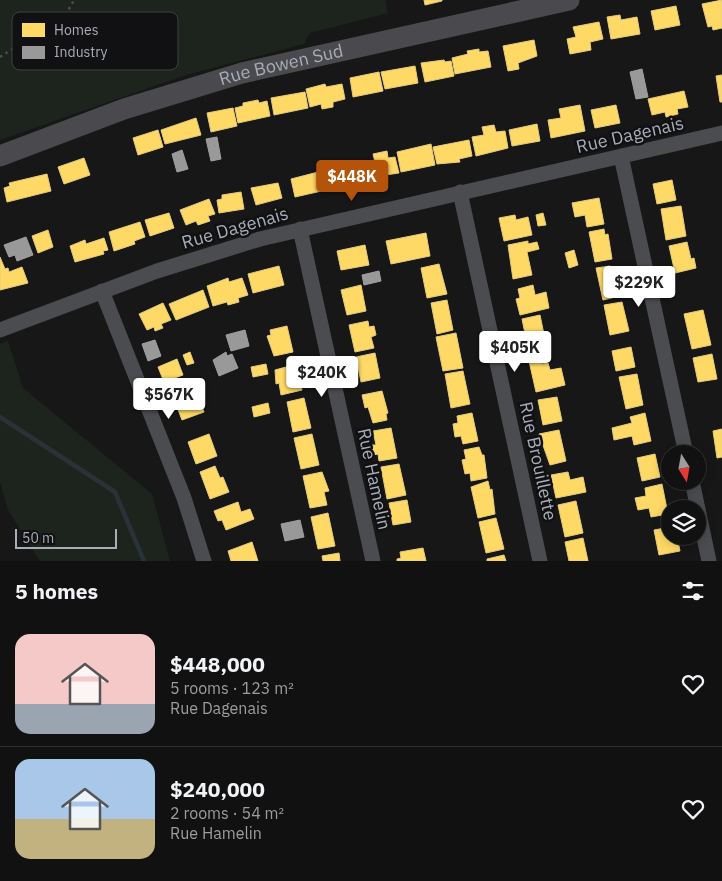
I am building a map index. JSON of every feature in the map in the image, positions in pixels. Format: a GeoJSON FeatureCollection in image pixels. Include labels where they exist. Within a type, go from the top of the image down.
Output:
{"type":"FeatureCollection","features":[{"type":"Feature","properties":{"kind":"street","name":"Rue Bowen Sud"},"geometry":{"type":"LineString","coordinates":[[0,156],[124,109],[242,73],[569,0]]}},
{"type":"Feature","properties":{"kind":"street","name":"Rue Dagenais"},"geometry":{"type":"LineString","coordinates":[[0,330],[102,291],[208,254],[300,229],[722,133]]}},
{"type":"Feature","properties":{"kind":"street"},"geometry":{"type":"LineString","coordinates":[[621,156],[684,445]]}},
{"type":"Feature","properties":{"kind":"street","name":"Rue Brouillette"},"geometry":{"type":"LineString","coordinates":[[460,192],[540,561]]}},
{"type":"Feature","properties":{"kind":"street","name":"Rue Hamelin"},"geometry":{"type":"LineString","coordinates":[[300,229],[373,561]]}},
{"type":"Feature","properties":{"kind":"street"},"geometry":{"type":"LineString","coordinates":[[102,291],[184,498],[204,561]]}},
{"type":"Feature","properties":{"kind":"street"},"geometry":{"type":"LineString","coordinates":[[694,490],[709,561]]}},
{"type":"Feature","properties":{"kind":"path"},"geometry":{"type":"LineString","coordinates":[[67,12],[74,0]]}},
{"type":"Feature","properties":{"kind":"path"},"geometry":{"type":"LineString","coordinates":[[0,57],[12,49]]}},
{"type":"Feature","properties":{"kind":"shaded area"},"geometry":{"type":"Polygon","coordinates":[[[0,0],[385,0],[388,13],[310,33],[304,44],[186,75],[0,140],[0,0]]]}},
{"type":"Feature","properties":{"kind":"shaded area"},"geometry":{"type":"Polygon","coordinates":[[[8,341],[23,388],[152,494],[170,561],[40,561],[8,510],[0,482],[0,344],[8,341]]]}},
{"type":"Feature","properties":{"kind":"building: Homes"},"geometry":{"type":"Polygon","coordinates":[[[424,0],[442,0],[442,1],[425,5],[424,0]]]}},
{"type":"Feature","properties":{"kind":"building: Homes"},"geometry":{"type":"Polygon","coordinates":[[[722,0],[722,28],[713,30],[712,26],[708,27],[702,4],[722,0]]]}},
{"type":"Feature","properties":{"kind":"building: Homes"},"geometry":{"type":"Polygon","coordinates":[[[676,6],[680,25],[655,30],[651,11],[676,6]]]}},
{"type":"Feature","properties":{"kind":"building: Homes"},"geometry":{"type":"Polygon","coordinates":[[[620,15],[621,20],[637,17],[640,34],[611,39],[607,17],[620,15]]]}},
{"type":"Feature","properties":{"kind":"building: Homes"},"geometry":{"type":"Polygon","coordinates":[[[599,22],[603,39],[590,42],[591,50],[570,54],[567,39],[576,37],[573,27],[599,22]]]}},
{"type":"Feature","properties":{"kind":"building: Homes"},"geometry":{"type":"Polygon","coordinates":[[[534,40],[537,56],[518,63],[519,69],[508,71],[503,46],[534,40]]]}},
{"type":"Feature","properties":{"kind":"building: Homes"},"geometry":{"type":"Polygon","coordinates":[[[479,49],[479,52],[488,51],[491,67],[455,74],[452,58],[468,54],[467,51],[479,49]]]}},
{"type":"Feature","properties":{"kind":"building: Homes"},"geometry":{"type":"Polygon","coordinates":[[[444,60],[445,62],[451,61],[454,76],[425,82],[421,63],[444,60]]]}},
{"type":"Feature","properties":{"kind":"building: Homes"},"geometry":{"type":"Polygon","coordinates":[[[415,66],[418,83],[385,89],[381,72],[415,66]]]}},
{"type":"Feature","properties":{"kind":"building: Homes"},"geometry":{"type":"Polygon","coordinates":[[[379,72],[383,91],[353,97],[350,78],[379,72]]]}},
{"type":"Feature","properties":{"kind":"building: Homes"},"geometry":{"type":"Polygon","coordinates":[[[722,75],[722,102],[720,102],[716,76],[722,75]]]}},
{"type":"Feature","properties":{"kind":"building: Homes"},"geometry":{"type":"Polygon","coordinates":[[[325,84],[326,87],[342,84],[345,99],[333,102],[333,107],[322,109],[321,104],[310,107],[306,89],[325,84]]]}},
{"type":"Feature","properties":{"kind":"building: Homes"},"geometry":{"type":"Polygon","coordinates":[[[684,91],[688,107],[677,109],[678,114],[666,117],[665,112],[652,115],[648,99],[684,91]]]}},
{"type":"Feature","properties":{"kind":"building: Homes"},"geometry":{"type":"Polygon","coordinates":[[[305,92],[308,108],[274,115],[271,98],[305,92]]]}},
{"type":"Feature","properties":{"kind":"building: Homes"},"geometry":{"type":"Polygon","coordinates":[[[258,100],[259,103],[267,101],[270,116],[238,123],[235,108],[243,106],[243,103],[258,100]]]}},
{"type":"Feature","properties":{"kind":"building: Homes"},"geometry":{"type":"Polygon","coordinates":[[[580,105],[585,131],[551,138],[548,120],[561,118],[559,109],[580,105]]]}},
{"type":"Feature","properties":{"kind":"building: Homes"},"geometry":{"type":"Polygon","coordinates":[[[616,105],[620,123],[595,128],[591,110],[616,105]]]}},
{"type":"Feature","properties":{"kind":"building: Homes"},"geometry":{"type":"Polygon","coordinates":[[[233,108],[237,126],[211,132],[207,113],[233,108]]]}},
{"type":"Feature","properties":{"kind":"building: Homes"},"geometry":{"type":"Polygon","coordinates":[[[196,118],[201,135],[165,144],[161,130],[196,118]]]}},
{"type":"Feature","properties":{"kind":"building: Homes"},"geometry":{"type":"Polygon","coordinates":[[[537,124],[540,141],[512,146],[509,130],[537,124]]]}},
{"type":"Feature","properties":{"kind":"building: Homes"},"geometry":{"type":"Polygon","coordinates":[[[494,125],[496,132],[505,131],[508,148],[476,156],[472,137],[484,135],[482,127],[494,125]]]}},
{"type":"Feature","properties":{"kind":"building: Homes"},"geometry":{"type":"Polygon","coordinates":[[[158,130],[163,147],[138,155],[133,138],[158,130]]]}},
{"type":"Feature","properties":{"kind":"building: Homes"},"geometry":{"type":"Polygon","coordinates":[[[469,140],[472,156],[459,159],[460,162],[437,164],[433,147],[469,140]]]}},
{"type":"Feature","properties":{"kind":"building: Homes"},"geometry":{"type":"Polygon","coordinates":[[[431,144],[435,165],[401,172],[397,152],[431,144]]]}},
{"type":"Feature","properties":{"kind":"building: Homes"},"geometry":{"type":"Polygon","coordinates":[[[387,151],[388,158],[395,157],[399,173],[365,178],[362,164],[375,162],[373,154],[387,151]]]}},
{"type":"Feature","properties":{"kind":"building: Homes"},"geometry":{"type":"Polygon","coordinates":[[[84,158],[90,175],[64,184],[58,167],[84,158]]]}},
{"type":"Feature","properties":{"kind":"building: Homes"},"geometry":{"type":"Polygon","coordinates":[[[352,167],[355,183],[330,188],[327,172],[352,167]]]}},
{"type":"Feature","properties":{"kind":"building: Homes"},"geometry":{"type":"Polygon","coordinates":[[[322,171],[326,190],[295,197],[291,179],[322,171]]]}},
{"type":"Feature","properties":{"kind":"building: Homes"},"geometry":{"type":"Polygon","coordinates":[[[47,174],[51,191],[7,202],[4,188],[10,186],[9,183],[47,174]]]}},
{"type":"Feature","properties":{"kind":"building: Homes"},"geometry":{"type":"Polygon","coordinates":[[[672,180],[676,200],[657,204],[653,184],[672,180]]]}},
{"type":"Feature","properties":{"kind":"building: Homes"},"geometry":{"type":"Polygon","coordinates":[[[278,183],[282,198],[256,205],[251,188],[278,183]]]}},
{"type":"Feature","properties":{"kind":"building: Homes"},"geometry":{"type":"Polygon","coordinates":[[[241,192],[244,209],[219,213],[217,200],[222,199],[222,195],[241,192]]]}},
{"type":"Feature","properties":{"kind":"building: Homes"},"geometry":{"type":"Polygon","coordinates":[[[599,198],[604,224],[587,227],[585,215],[575,217],[572,203],[599,198]]]}},
{"type":"Feature","properties":{"kind":"building: Homes"},"geometry":{"type":"Polygon","coordinates":[[[209,199],[215,214],[208,216],[210,221],[198,225],[196,221],[186,225],[180,210],[209,199]]]}},
{"type":"Feature","properties":{"kind":"building: Homes"},"geometry":{"type":"Polygon","coordinates":[[[681,206],[686,236],[666,240],[661,209],[681,206]]]}},
{"type":"Feature","properties":{"kind":"building: Homes"},"geometry":{"type":"Polygon","coordinates":[[[169,213],[174,228],[150,236],[145,220],[169,213]]]}},
{"type":"Feature","properties":{"kind":"building: Homes"},"geometry":{"type":"Polygon","coordinates":[[[543,213],[546,225],[538,226],[536,215],[543,213]]]}},
{"type":"Feature","properties":{"kind":"building: Homes"},"geometry":{"type":"Polygon","coordinates":[[[515,215],[516,220],[528,217],[532,235],[504,241],[499,218],[515,215]]]}},
{"type":"Feature","properties":{"kind":"building: Homes"},"geometry":{"type":"Polygon","coordinates":[[[140,222],[145,237],[134,241],[135,244],[114,251],[109,232],[140,222]]]}},
{"type":"Feature","properties":{"kind":"building: Homes"},"geometry":{"type":"Polygon","coordinates":[[[604,229],[605,235],[608,234],[612,259],[595,262],[589,232],[604,229]]]}},
{"type":"Feature","properties":{"kind":"building: Homes"},"geometry":{"type":"Polygon","coordinates":[[[48,230],[53,247],[38,253],[32,236],[48,230]]]}},
{"type":"Feature","properties":{"kind":"building: Homes"},"geometry":{"type":"Polygon","coordinates":[[[426,233],[430,256],[391,264],[386,241],[426,233]]]}},
{"type":"Feature","properties":{"kind":"building: Homes"},"geometry":{"type":"Polygon","coordinates":[[[104,238],[108,250],[103,251],[104,254],[75,262],[70,246],[85,240],[86,244],[104,238]]]}},
{"type":"Feature","properties":{"kind":"building: Homes"},"geometry":{"type":"Polygon","coordinates":[[[528,241],[528,244],[537,242],[539,249],[527,252],[532,275],[513,279],[508,245],[528,241]]]}},
{"type":"Feature","properties":{"kind":"building: Homes"},"geometry":{"type":"Polygon","coordinates":[[[687,242],[691,259],[694,258],[696,268],[675,273],[669,246],[687,242]]]}},
{"type":"Feature","properties":{"kind":"building: Homes"},"geometry":{"type":"Polygon","coordinates":[[[365,245],[369,265],[341,270],[337,251],[365,245]]]}},
{"type":"Feature","properties":{"kind":"building: Homes"},"geometry":{"type":"Polygon","coordinates":[[[574,250],[578,265],[569,268],[565,253],[574,250]]]}},
{"type":"Feature","properties":{"kind":"building: Homes"},"geometry":{"type":"Polygon","coordinates":[[[0,257],[5,269],[8,268],[9,272],[22,267],[28,283],[0,290],[0,257]]]}},
{"type":"Feature","properties":{"kind":"building: Homes"},"geometry":{"type":"Polygon","coordinates":[[[439,264],[447,294],[427,298],[421,268],[439,264]]]}},
{"type":"Feature","properties":{"kind":"building: Homes"},"geometry":{"type":"Polygon","coordinates":[[[279,266],[284,285],[253,293],[248,274],[279,266]]]}},
{"type":"Feature","properties":{"kind":"building: Homes"},"geometry":{"type":"Polygon","coordinates":[[[610,266],[611,270],[614,269],[620,296],[603,300],[596,268],[610,266]]]}},
{"type":"Feature","properties":{"kind":"building: Homes"},"geometry":{"type":"Polygon","coordinates":[[[228,278],[229,282],[242,278],[248,295],[238,298],[239,302],[228,305],[227,302],[213,306],[207,286],[228,278]]]}},
{"type":"Feature","properties":{"kind":"building: Homes"},"geometry":{"type":"Polygon","coordinates":[[[361,285],[366,311],[347,315],[341,290],[361,285]]]}},
{"type":"Feature","properties":{"kind":"building: Homes"},"geometry":{"type":"Polygon","coordinates":[[[533,285],[535,295],[546,292],[549,308],[520,315],[516,299],[520,298],[518,289],[533,285]]]}},
{"type":"Feature","properties":{"kind":"building: Homes"},"geometry":{"type":"Polygon","coordinates":[[[203,290],[209,307],[176,320],[169,304],[203,290]]]}},
{"type":"Feature","properties":{"kind":"building: Homes"},"geometry":{"type":"Polygon","coordinates":[[[447,300],[453,330],[437,334],[431,303],[447,300]]]}},
{"type":"Feature","properties":{"kind":"building: Homes"},"geometry":{"type":"Polygon","coordinates":[[[622,302],[629,331],[610,335],[604,305],[622,302]]]}},
{"type":"Feature","properties":{"kind":"building: Homes"},"geometry":{"type":"Polygon","coordinates":[[[163,303],[171,320],[161,324],[163,328],[155,331],[154,327],[147,330],[139,314],[163,303]]]}},
{"type":"Feature","properties":{"kind":"building: Homes"},"geometry":{"type":"Polygon","coordinates":[[[703,310],[711,345],[692,349],[684,314],[703,310]]]}},
{"type":"Feature","properties":{"kind":"building: Homes"},"geometry":{"type":"Polygon","coordinates":[[[540,315],[547,349],[529,353],[522,319],[540,315]]]}},
{"type":"Feature","properties":{"kind":"building: Homes"},"geometry":{"type":"Polygon","coordinates":[[[368,321],[369,327],[374,326],[376,335],[371,337],[374,348],[355,352],[349,325],[368,321]]]}},
{"type":"Feature","properties":{"kind":"building: Homes"},"geometry":{"type":"Polygon","coordinates":[[[287,326],[293,352],[274,356],[267,336],[271,335],[270,330],[287,326]]]}},
{"type":"Feature","properties":{"kind":"building: Homes"},"geometry":{"type":"Polygon","coordinates":[[[456,333],[463,368],[443,371],[436,337],[456,333]]]}},
{"type":"Feature","properties":{"kind":"building: Homes"},"geometry":{"type":"Polygon","coordinates":[[[631,347],[635,367],[616,371],[612,351],[631,347]]]}},
{"type":"Feature","properties":{"kind":"building: Homes"},"geometry":{"type":"Polygon","coordinates":[[[190,352],[194,363],[187,365],[183,355],[190,352]]]}},
{"type":"Feature","properties":{"kind":"building: Homes"},"geometry":{"type":"Polygon","coordinates":[[[375,353],[380,378],[361,382],[356,357],[375,353]]]}},
{"type":"Feature","properties":{"kind":"building: Homes"},"geometry":{"type":"Polygon","coordinates":[[[712,354],[717,379],[698,382],[693,358],[712,354]]]}},
{"type":"Feature","properties":{"kind":"building: Homes"},"geometry":{"type":"Polygon","coordinates":[[[177,359],[183,375],[164,382],[158,367],[177,359]]]}},
{"type":"Feature","properties":{"kind":"building: Homes"},"geometry":{"type":"Polygon","coordinates":[[[541,359],[542,364],[548,363],[550,370],[561,368],[565,385],[536,392],[529,361],[541,359]]]}},
{"type":"Feature","properties":{"kind":"building: Homes"},"geometry":{"type":"Polygon","coordinates":[[[266,364],[268,374],[253,377],[251,367],[266,364]]]}},
{"type":"Feature","properties":{"kind":"building: Homes"},"geometry":{"type":"Polygon","coordinates":[[[297,364],[302,390],[281,395],[279,383],[276,384],[275,370],[297,364]]]}},
{"type":"Feature","properties":{"kind":"building: Homes"},"geometry":{"type":"Polygon","coordinates":[[[463,371],[470,404],[451,408],[445,374],[463,371]]]}},
{"type":"Feature","properties":{"kind":"building: Homes"},"geometry":{"type":"Polygon","coordinates":[[[637,374],[643,405],[626,409],[619,377],[637,374]]]}},
{"type":"Feature","properties":{"kind":"building: Homes"},"geometry":{"type":"Polygon","coordinates":[[[196,391],[204,412],[182,420],[174,399],[196,391]]]}},
{"type":"Feature","properties":{"kind":"building: Homes"},"geometry":{"type":"Polygon","coordinates":[[[382,391],[388,413],[386,414],[387,420],[373,423],[368,407],[365,408],[362,395],[382,391]]]}},
{"type":"Feature","properties":{"kind":"building: Homes"},"geometry":{"type":"Polygon","coordinates":[[[557,397],[562,421],[543,425],[538,400],[557,397]]]}},
{"type":"Feature","properties":{"kind":"building: Homes"},"geometry":{"type":"Polygon","coordinates":[[[304,398],[311,428],[293,432],[287,402],[304,398]]]}},
{"type":"Feature","properties":{"kind":"building: Homes"},"geometry":{"type":"Polygon","coordinates":[[[268,403],[270,413],[254,417],[252,407],[268,403]]]}},
{"type":"Feature","properties":{"kind":"building: Homes"},"geometry":{"type":"Polygon","coordinates":[[[472,413],[478,441],[463,444],[461,436],[455,437],[453,424],[458,423],[457,416],[472,413]]]}},
{"type":"Feature","properties":{"kind":"building: Homes"},"geometry":{"type":"Polygon","coordinates":[[[645,413],[651,441],[634,445],[632,436],[614,440],[612,428],[632,423],[630,417],[645,413]]]}},
{"type":"Feature","properties":{"kind":"building: Homes"},"geometry":{"type":"Polygon","coordinates":[[[391,428],[397,458],[379,461],[378,454],[373,455],[372,445],[376,445],[373,431],[391,428]]]}},
{"type":"Feature","properties":{"kind":"building: Homes"},"geometry":{"type":"Polygon","coordinates":[[[722,429],[722,457],[717,458],[713,431],[722,429]]]}},
{"type":"Feature","properties":{"kind":"building: Homes"},"geometry":{"type":"Polygon","coordinates":[[[559,430],[566,461],[550,465],[539,434],[559,430]]]}},
{"type":"Feature","properties":{"kind":"building: Homes"},"geometry":{"type":"Polygon","coordinates":[[[209,434],[217,456],[196,464],[188,442],[209,434]]]}},
{"type":"Feature","properties":{"kind":"building: Homes"},"geometry":{"type":"Polygon","coordinates":[[[312,434],[319,465],[301,469],[294,438],[312,434]]]}},
{"type":"Feature","properties":{"kind":"building: Homes"},"geometry":{"type":"Polygon","coordinates":[[[479,447],[482,455],[484,455],[487,478],[471,481],[470,473],[465,474],[462,460],[466,459],[464,450],[479,447]]]}},
{"type":"Feature","properties":{"kind":"building: Homes"},"geometry":{"type":"Polygon","coordinates":[[[655,454],[660,477],[642,481],[637,458],[655,454]]]}},
{"type":"Feature","properties":{"kind":"building: Homes"},"geometry":{"type":"Polygon","coordinates":[[[399,464],[406,495],[387,499],[381,467],[399,464]]]}},
{"type":"Feature","properties":{"kind":"building: Homes"},"geometry":{"type":"Polygon","coordinates":[[[215,466],[220,478],[223,477],[229,492],[210,499],[200,472],[215,466]]]}},
{"type":"Feature","properties":{"kind":"building: Homes"},"geometry":{"type":"Polygon","coordinates":[[[322,472],[329,491],[324,492],[327,505],[310,508],[303,476],[322,472]]]}},
{"type":"Feature","properties":{"kind":"building: Homes"},"geometry":{"type":"Polygon","coordinates":[[[568,472],[570,480],[583,477],[586,492],[556,498],[551,475],[568,472]]]}},
{"type":"Feature","properties":{"kind":"building: Homes"},"geometry":{"type":"Polygon","coordinates":[[[488,481],[490,490],[492,489],[495,514],[478,518],[471,487],[488,481]]]}},
{"type":"Feature","properties":{"kind":"building: Homes"},"geometry":{"type":"Polygon","coordinates":[[[661,484],[665,500],[661,500],[661,515],[651,517],[649,508],[638,510],[635,498],[646,496],[645,488],[661,484]]]}},
{"type":"Feature","properties":{"kind":"building: Homes"},"geometry":{"type":"Polygon","coordinates":[[[407,500],[411,522],[393,525],[389,503],[407,500]]]}},
{"type":"Feature","properties":{"kind":"building: Homes"},"geometry":{"type":"Polygon","coordinates":[[[576,501],[583,533],[565,537],[558,505],[576,501]]]}},
{"type":"Feature","properties":{"kind":"building: Homes"},"geometry":{"type":"Polygon","coordinates":[[[238,502],[241,512],[250,509],[254,519],[226,530],[222,520],[218,521],[214,511],[238,502]]]}},
{"type":"Feature","properties":{"kind":"building: Homes"},"geometry":{"type":"Polygon","coordinates":[[[328,513],[335,546],[318,549],[311,517],[328,513]]]}},
{"type":"Feature","properties":{"kind":"building: Homes"},"geometry":{"type":"Polygon","coordinates":[[[496,518],[504,549],[486,553],[479,522],[496,518]]]}},
{"type":"Feature","properties":{"kind":"building: Homes"},"geometry":{"type":"Polygon","coordinates":[[[661,529],[661,545],[679,545],[680,551],[659,555],[654,530],[661,529]]]}},
{"type":"Feature","properties":{"kind":"building: Homes"},"geometry":{"type":"Polygon","coordinates":[[[583,538],[588,561],[569,561],[565,542],[583,538]]]}},
{"type":"Feature","properties":{"kind":"building: Homes"},"geometry":{"type":"Polygon","coordinates":[[[252,542],[258,561],[231,561],[228,551],[252,542]]]}},
{"type":"Feature","properties":{"kind":"building: Homes"},"geometry":{"type":"Polygon","coordinates":[[[423,548],[426,561],[397,561],[397,559],[401,558],[400,552],[423,548]]]}},
{"type":"Feature","properties":{"kind":"building: Homes"},"geometry":{"type":"Polygon","coordinates":[[[339,553],[340,561],[323,561],[322,556],[339,553]]]}},
{"type":"Feature","properties":{"kind":"building: Homes"},"geometry":{"type":"Polygon","coordinates":[[[504,555],[506,561],[487,561],[487,559],[504,555]]]}},
{"type":"Feature","properties":{"kind":"building: Industry"},"geometry":{"type":"Polygon","coordinates":[[[642,69],[648,97],[636,99],[630,72],[642,69]]]}},
{"type":"Feature","properties":{"kind":"building: Industry"},"geometry":{"type":"Polygon","coordinates":[[[217,137],[221,159],[211,161],[206,139],[217,137]]]}},
{"type":"Feature","properties":{"kind":"building: Industry"},"geometry":{"type":"Polygon","coordinates":[[[182,150],[188,169],[177,172],[172,154],[182,150]]]}},
{"type":"Feature","properties":{"kind":"building: Industry"},"geometry":{"type":"Polygon","coordinates":[[[26,237],[33,255],[17,261],[15,255],[9,257],[4,245],[26,237]]]}},
{"type":"Feature","properties":{"kind":"building: Industry"},"geometry":{"type":"Polygon","coordinates":[[[379,271],[381,281],[364,285],[362,275],[379,271]]]}},
{"type":"Feature","properties":{"kind":"building: Industry"},"geometry":{"type":"Polygon","coordinates":[[[245,330],[249,346],[231,351],[226,335],[245,330]]]}},
{"type":"Feature","properties":{"kind":"building: Industry"},"geometry":{"type":"Polygon","coordinates":[[[155,340],[161,356],[148,361],[142,344],[155,340]]]}},
{"type":"Feature","properties":{"kind":"building: Industry"},"geometry":{"type":"Polygon","coordinates":[[[226,352],[227,356],[232,354],[238,368],[219,376],[213,360],[226,352]]]}},
{"type":"Feature","properties":{"kind":"building: Industry"},"geometry":{"type":"Polygon","coordinates":[[[300,520],[304,537],[285,541],[281,524],[300,520]]]}},
{"type":"Feature","properties":{"kind":"waterway"},"geometry":{"type":"LineString","coordinates":[[0,417],[115,492],[144,561]]}}]}
